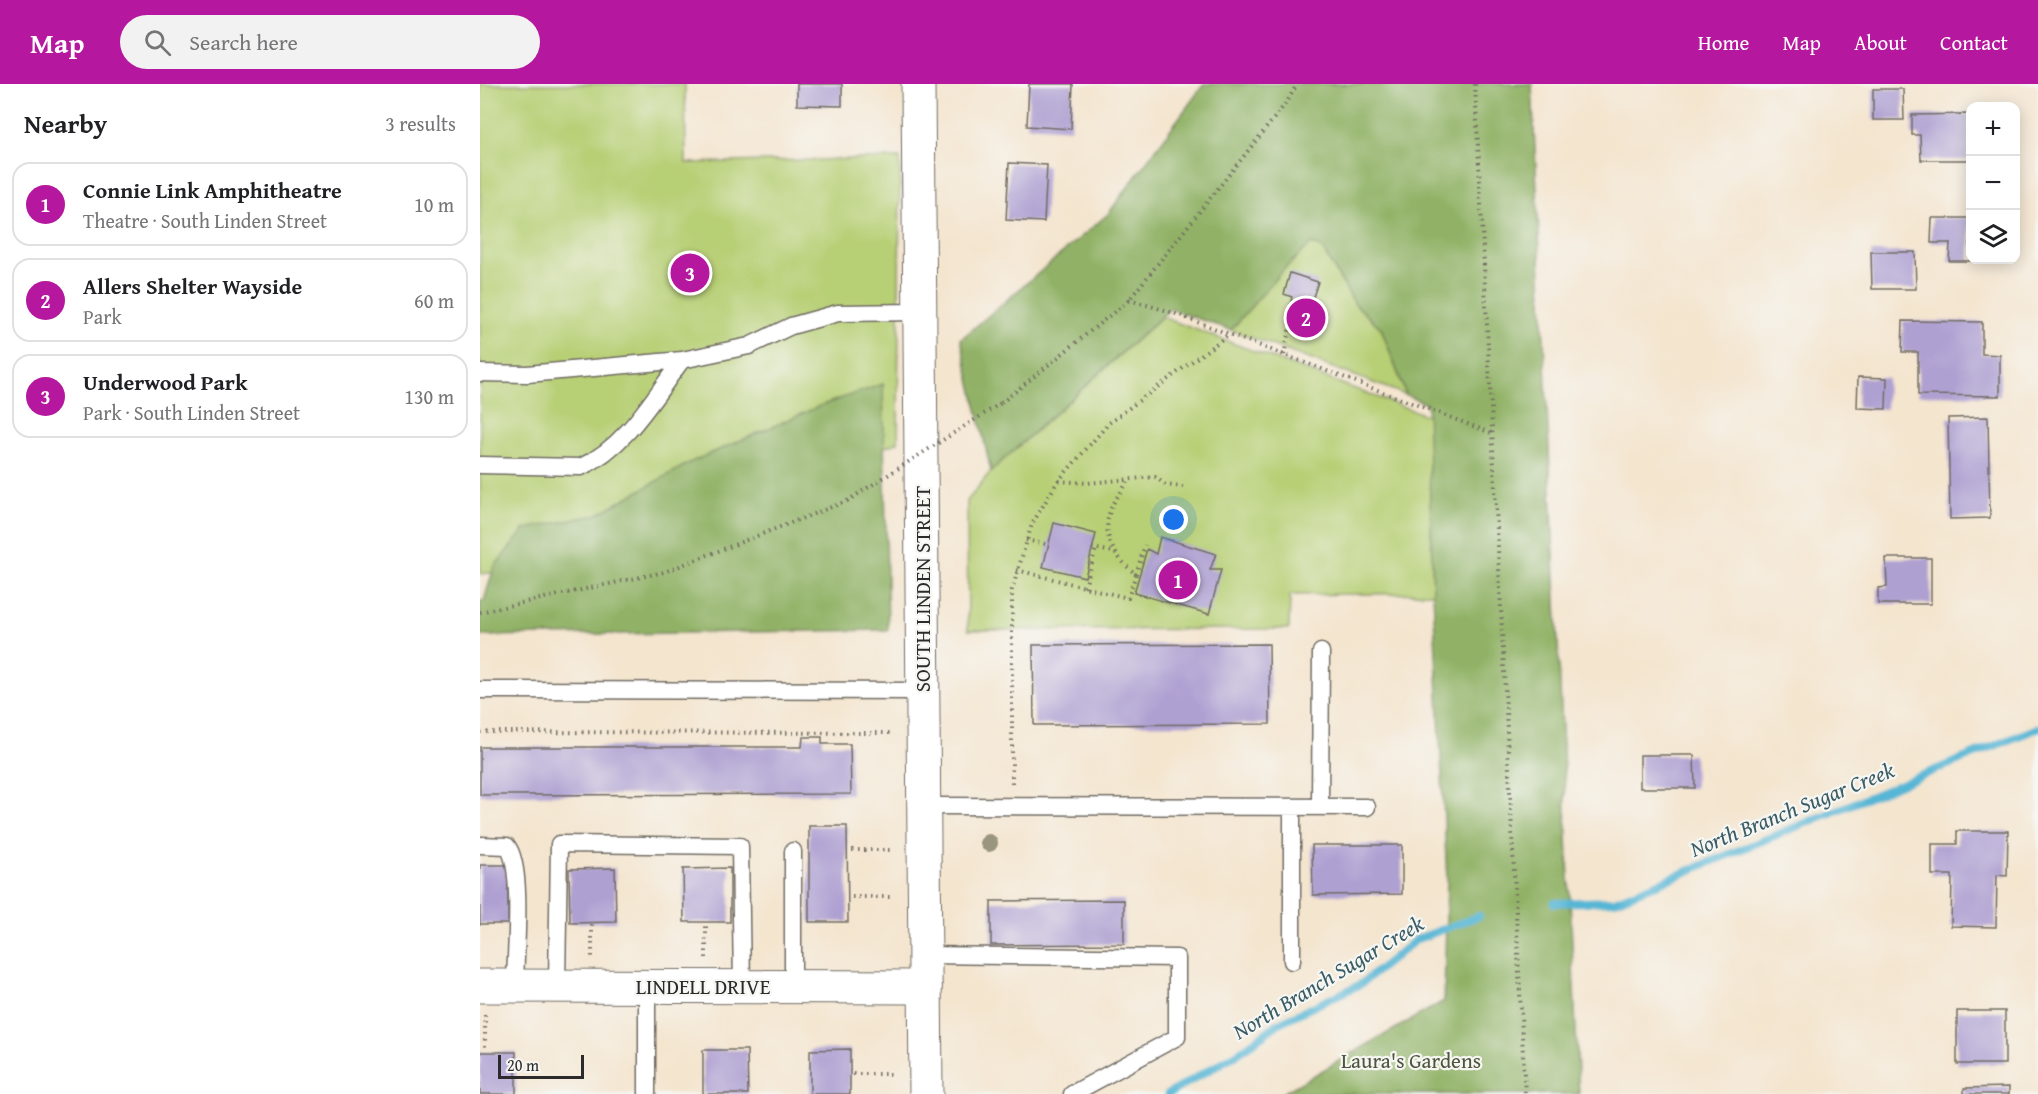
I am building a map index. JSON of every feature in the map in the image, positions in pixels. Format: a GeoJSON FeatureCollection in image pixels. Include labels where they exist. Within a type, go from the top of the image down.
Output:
{"type":"FeatureCollection","features":[{"type":"Feature","properties":{"kind":"main road","name":"SOUTH LINDEN STREET"},"geometry":{"type":"LineString","coordinates":[[918,84],[926,1094]]}},
{"type":"Feature","properties":{"kind":"main road","name":"LINDELL DRIVE"},"geometry":{"type":"LineString","coordinates":[[483,996],[515,986],[793,986],[925,971]]}},
{"type":"Feature","properties":{"kind":"lane"},"geometry":{"type":"LineString","coordinates":[[480,373],[528,374],[682,360],[749,346],[791,327],[838,313],[920,312]]}},
{"type":"Feature","properties":{"kind":"lane"},"geometry":{"type":"LineString","coordinates":[[480,465],[581,467],[596,461],[615,446],[682,360]]}},
{"type":"Feature","properties":{"kind":"lane"},"geometry":{"type":"LineString","coordinates":[[1320,807],[1321,652]]}},
{"type":"Feature","properties":{"kind":"lane"},"geometry":{"type":"LineString","coordinates":[[480,690],[923,691]]}},
{"type":"Feature","properties":{"kind":"lane"},"geometry":{"type":"LineString","coordinates":[[924,806],[1012,808],[1368,807]]}},
{"type":"Feature","properties":{"kind":"lane"},"geometry":{"type":"LineString","coordinates":[[1292,807],[1292,961]]}},
{"type":"Feature","properties":{"kind":"lane"},"geometry":{"type":"LineString","coordinates":[[557,986],[559,844],[740,846],[742,987]]}},
{"type":"Feature","properties":{"kind":"lane"},"geometry":{"type":"LineString","coordinates":[[480,845],[507,846],[513,853],[516,881],[515,986]]}},
{"type":"Feature","properties":{"kind":"lane"},"geometry":{"type":"LineString","coordinates":[[793,850],[793,986]]}},
{"type":"Feature","properties":{"kind":"lane"},"geometry":{"type":"LineString","coordinates":[[925,971],[1177,957],[1178,1037],[1072,1094]]}},
{"type":"Feature","properties":{"kind":"lane"},"geometry":{"type":"LineString","coordinates":[[647,986],[647,1094]]}},
{"type":"Feature","properties":{"kind":"path"},"geometry":{"type":"LineString","coordinates":[[480,612],[664,572],[847,501],[1001,403],[1129,300],[1287,102],[1297,84]]}},
{"type":"Feature","properties":{"kind":"path"},"geometry":{"type":"LineString","coordinates":[[1475,84],[1525,1094]]}},
{"type":"Feature","properties":{"kind":"path"},"geometry":{"type":"LineString","coordinates":[[1129,300],[1229,334],[1494,434]]}},
{"type":"Feature","properties":{"kind":"path"},"geometry":{"type":"LineString","coordinates":[[1284,355],[1294,307]]}},
{"type":"Feature","properties":{"kind":"path"},"geometry":{"type":"LineString","coordinates":[[1012,808],[1012,590],[1032,524],[1058,481],[1109,423],[1229,334]]}},
{"type":"Feature","properties":{"kind":"path"},"geometry":{"type":"LineString","coordinates":[[1058,481],[1087,483],[1155,477],[1166,485],[1183,487]]}},
{"type":"Feature","properties":{"kind":"path"},"geometry":{"type":"LineString","coordinates":[[1128,480],[1107,520],[1107,536],[1114,552],[1136,574]]}},
{"type":"Feature","properties":{"kind":"path"},"geometry":{"type":"LineString","coordinates":[[1026,540],[1048,545]]}},
{"type":"Feature","properties":{"kind":"path"},"geometry":{"type":"LineString","coordinates":[[1017,570],[1128,598],[1145,545]]}},
{"type":"Feature","properties":{"kind":"path"},"geometry":{"type":"LineString","coordinates":[[1085,587],[1094,548],[1114,552]]}},
{"type":"Feature","properties":{"kind":"path"},"geometry":{"type":"LineString","coordinates":[[480,732],[891,733]]}},
{"type":"Feature","properties":{"kind":"path"},"geometry":{"type":"LineString","coordinates":[[852,850],[891,850]]}},
{"type":"Feature","properties":{"kind":"path"},"geometry":{"type":"LineString","coordinates":[[852,897],[891,897]]}},
{"type":"Feature","properties":{"kind":"path"},"geometry":{"type":"LineString","coordinates":[[592,926],[592,968]]}},
{"type":"Feature","properties":{"kind":"path"},"geometry":{"type":"LineString","coordinates":[[706,926],[706,969]]}},
{"type":"Feature","properties":{"kind":"path"},"geometry":{"type":"LineString","coordinates":[[483,996],[485,1048]]}},
{"type":"Feature","properties":{"kind":"path"},"geometry":{"type":"LineString","coordinates":[[853,1074],[892,1074]]}},
{"type":"Feature","properties":{"kind":"green space"},"geometry":{"type":"Polygon","coordinates":[[[480,84],[685,84],[686,163],[900,158],[898,442],[641,543],[480,574],[480,84]]]}},
{"type":"Feature","properties":{"kind":"green space","name":"Laura's Gardens"},"geometry":{"type":"Polygon","coordinates":[[[1204,84],[1532,84],[1579,1094],[1281,1094],[1444,1001],[1447,879],[1433,593],[1427,404],[1406,395],[1381,328],[1355,304],[1321,247],[1311,244],[1282,271],[1231,330],[1170,309],[991,471],[961,339],[1108,214],[1204,84]]]}},
{"type":"Feature","properties":{"kind":"green space"},"geometry":{"type":"Polygon","coordinates":[[[1311,244],[1321,247],[1355,304],[1381,328],[1406,395],[1231,330],[1282,271],[1311,244]]]}},
{"type":"Feature","properties":{"kind":"green space"},"geometry":{"type":"Polygon","coordinates":[[[1162,317],[1428,416],[1433,593],[1290,595],[1289,629],[968,630],[967,501],[991,471],[1162,317]]]}},
{"type":"Feature","properties":{"kind":"green space"},"geometry":{"type":"Polygon","coordinates":[[[883,384],[888,630],[480,636],[480,601],[484,601],[494,567],[525,529],[596,515],[691,462],[822,405],[883,384]]]}},
{"type":"Feature","properties":{"kind":"building"},"geometry":{"type":"Polygon","coordinates":[[[797,84],[842,84],[842,106],[797,105],[797,84]]]}},
{"type":"Feature","properties":{"kind":"building"},"geometry":{"type":"Polygon","coordinates":[[[1029,84],[1073,84],[1071,129],[1027,126],[1029,84]]]}},
{"type":"Feature","properties":{"kind":"building"},"geometry":{"type":"Polygon","coordinates":[[[1873,89],[1903,89],[1904,120],[1873,120],[1873,89]]]}},
{"type":"Feature","properties":{"kind":"building"},"geometry":{"type":"Polygon","coordinates":[[[1966,114],[1966,160],[1921,160],[1920,135],[1912,135],[1912,115],[1966,114]]]}},
{"type":"Feature","properties":{"kind":"building"},"geometry":{"type":"Polygon","coordinates":[[[1009,163],[1047,165],[1044,222],[1006,220],[1009,163]]]}},
{"type":"Feature","properties":{"kind":"building"},"geometry":{"type":"Polygon","coordinates":[[[1932,218],[1966,218],[1966,261],[1949,261],[1950,243],[1931,243],[1932,218]]]}},
{"type":"Feature","properties":{"kind":"building"},"geometry":{"type":"Polygon","coordinates":[[[1871,252],[1915,252],[1916,289],[1872,289],[1871,252]]]}},
{"type":"Feature","properties":{"kind":"building"},"geometry":{"type":"Polygon","coordinates":[[[1290,273],[1318,282],[1311,303],[1302,300],[1300,308],[1290,305],[1292,297],[1284,294],[1290,273]]]}},
{"type":"Feature","properties":{"kind":"building"},"geometry":{"type":"Polygon","coordinates":[[[1903,321],[1982,322],[1982,354],[2000,355],[2000,396],[1918,395],[1918,352],[1902,352],[1903,321]]]}},
{"type":"Feature","properties":{"kind":"building"},"geometry":{"type":"Polygon","coordinates":[[[1858,377],[1887,378],[1886,409],[1857,408],[1858,377]]]}},
{"type":"Feature","properties":{"kind":"building"},"geometry":{"type":"Polygon","coordinates":[[[1988,417],[1990,518],[1950,519],[1948,418],[1988,417]]]}},
{"type":"Feature","properties":{"kind":"building"},"geometry":{"type":"Polygon","coordinates":[[[1054,523],[1096,534],[1085,577],[1043,567],[1054,523]]]}},
{"type":"Feature","properties":{"kind":"building"},"geometry":{"type":"Polygon","coordinates":[[[1160,537],[1216,554],[1210,570],[1221,570],[1209,614],[1134,593],[1147,549],[1156,554],[1160,537]]]}},
{"type":"Feature","properties":{"kind":"building"},"geometry":{"type":"Polygon","coordinates":[[[1886,558],[1931,558],[1931,604],[1878,604],[1878,588],[1887,587],[1886,558]]]}},
{"type":"Feature","properties":{"kind":"building"},"geometry":{"type":"Polygon","coordinates":[[[1269,644],[1270,724],[1034,725],[1033,645],[1269,644]]]}},
{"type":"Feature","properties":{"kind":"building"},"geometry":{"type":"Polygon","coordinates":[[[803,737],[822,737],[822,744],[850,744],[851,794],[480,795],[480,747],[802,747],[803,737]]]}},
{"type":"Feature","properties":{"kind":"building"},"geometry":{"type":"Polygon","coordinates":[[[1640,755],[1694,755],[1695,788],[1640,788],[1640,755]]]}},
{"type":"Feature","properties":{"kind":"building"},"geometry":{"type":"Polygon","coordinates":[[[809,826],[847,826],[848,922],[809,922],[809,826]]]}},
{"type":"Feature","properties":{"kind":"building"},"geometry":{"type":"Polygon","coordinates":[[[1957,831],[2008,831],[2007,876],[1997,875],[1996,927],[1951,926],[1952,875],[1932,875],[1932,844],[1957,844],[1957,831]]]}},
{"type":"Feature","properties":{"kind":"building"},"geometry":{"type":"Polygon","coordinates":[[[1312,845],[1402,845],[1402,894],[1313,895],[1312,845]]]}},
{"type":"Feature","properties":{"kind":"building"},"geometry":{"type":"Polygon","coordinates":[[[480,865],[508,865],[508,924],[480,924],[480,865]]]}},
{"type":"Feature","properties":{"kind":"building"},"geometry":{"type":"Polygon","coordinates":[[[615,868],[616,922],[570,923],[569,869],[615,868]]]}},
{"type":"Feature","properties":{"kind":"building"},"geometry":{"type":"Polygon","coordinates":[[[730,868],[730,922],[684,922],[683,869],[730,868]]]}},
{"type":"Feature","properties":{"kind":"building"},"geometry":{"type":"Polygon","coordinates":[[[1124,900],[1124,944],[991,945],[991,901],[1124,900]]]}},
{"type":"Feature","properties":{"kind":"building"},"geometry":{"type":"Polygon","coordinates":[[[1957,1011],[2005,1011],[2005,1064],[1957,1064],[1957,1011]]]}},
{"type":"Feature","properties":{"kind":"building"},"geometry":{"type":"Polygon","coordinates":[[[850,1049],[850,1094],[810,1094],[810,1050],[850,1049]]]}},
{"type":"Feature","properties":{"kind":"building"},"geometry":{"type":"Polygon","coordinates":[[[703,1050],[747,1050],[748,1094],[703,1094],[703,1050]]]}},
{"type":"Feature","properties":{"kind":"building"},"geometry":{"type":"Polygon","coordinates":[[[480,1052],[516,1052],[516,1094],[480,1094],[480,1052]]]}},
{"type":"Feature","properties":{"kind":"building"},"geometry":{"type":"Polygon","coordinates":[[[2009,1087],[2009,1094],[1964,1094],[1964,1088],[2009,1087]]]}},
{"type":"Feature","properties":{"kind":"waterway","name":"North Branch Sugar Creek"},"geometry":{"type":"LineString","coordinates":[[1554,903],[1615,901],[2038,728]]}},
{"type":"Feature","properties":{"kind":"waterway","name":"North Branch Sugar Creek"},"geometry":{"type":"LineString","coordinates":[[1168,1094],[1240,1052],[1279,1023],[1361,984],[1417,939],[1479,916]]}},
{"type":"Feature","properties":{"kind":"place","name":"Underwood Park"},"geometry":{"type":"Point","coordinates":[690,273]}},
{"type":"Feature","properties":{"kind":"place","name":"Allers Shelter Wayside"},"geometry":{"type":"Point","coordinates":[1306,318]}},
{"type":"Feature","properties":{"kind":"place","name":"Connie Link Amphitheatre"},"geometry":{"type":"Point","coordinates":[1178,580]}}]}
